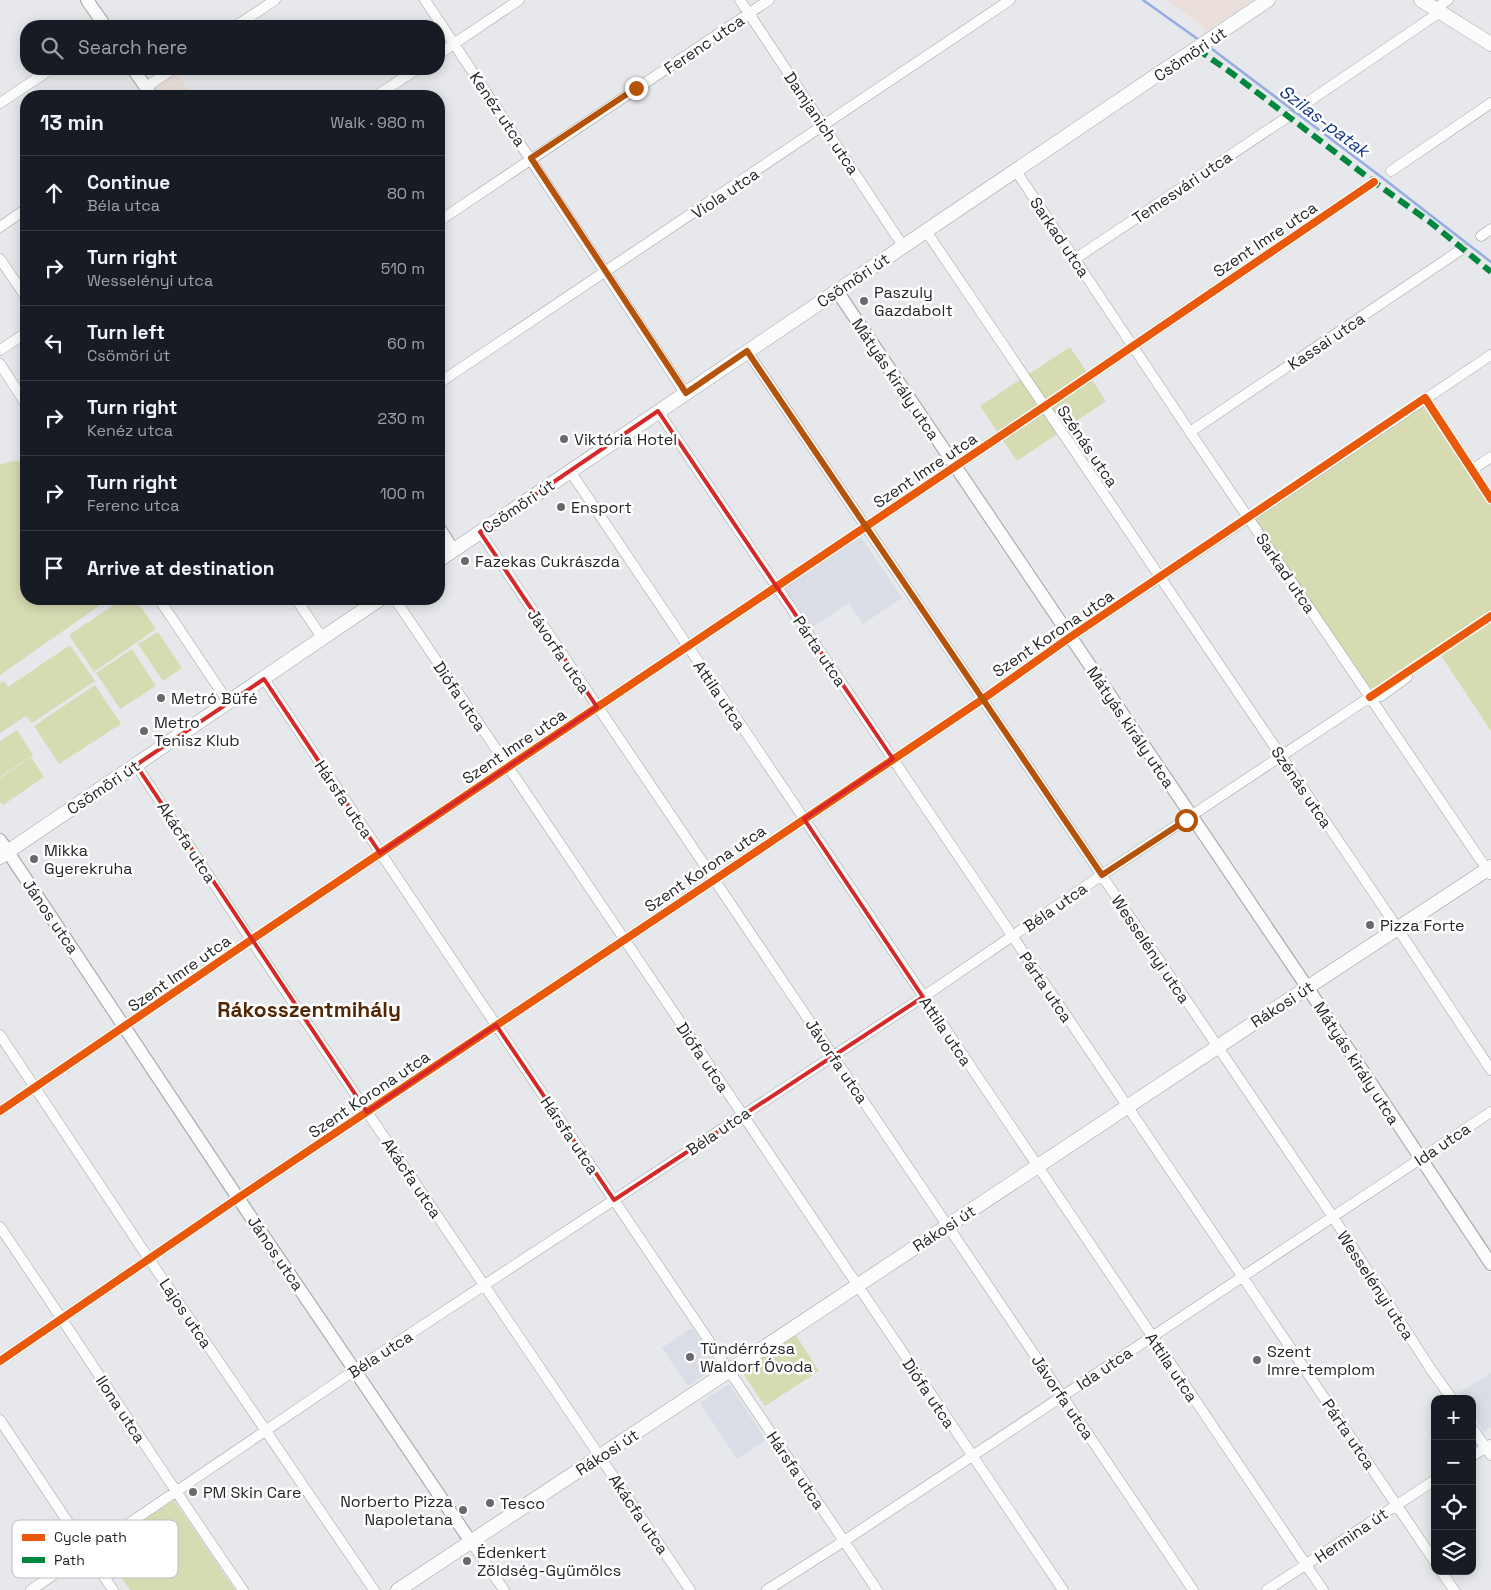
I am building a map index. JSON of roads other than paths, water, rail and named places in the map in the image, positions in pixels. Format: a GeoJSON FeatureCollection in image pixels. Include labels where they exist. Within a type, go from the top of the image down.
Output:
{"type":"FeatureCollection","features":[{"type":"Feature","properties":{"kind":"main road","name":"Csömöri út"},"geometry":{"type":"LineString","coordinates":[[445,556],[1268,0]]}},
{"type":"Feature","properties":{"kind":"main road"},"geometry":{"type":"LineString","coordinates":[[1422,0],[1491,44]]}},
{"type":"Feature","properties":{"kind":"main road","name":"Csömöri út"},"geometry":{"type":"LineString","coordinates":[[4,855],[323,639],[362,605]]}},
{"type":"Feature","properties":{"kind":"main road","name":"Rákosi út"},"geometry":{"type":"LineString","coordinates":[[398,1590],[1307,988],[1490,870]]}},
{"type":"Feature","properties":{"kind":"street"},"geometry":{"type":"LineString","coordinates":[[87,0],[101,20]]}},
{"type":"Feature","properties":{"kind":"street"},"geometry":{"type":"LineString","coordinates":[[245,20],[275,0]]}},
{"type":"Feature","properties":{"kind":"street","name":"Kenéz utca"},"geometry":{"type":"LineString","coordinates":[[426,0],[439,20]]}},
{"type":"Feature","properties":{"kind":"street"},"geometry":{"type":"LineString","coordinates":[[445,50],[519,0]]}},
{"type":"Feature","properties":{"kind":"street","name":"Damjanich utca"},"geometry":{"type":"LineString","coordinates":[[740,0],[903,246]]}},
{"type":"Feature","properties":{"kind":"street","name":"Ferenc utca"},"geometry":{"type":"LineString","coordinates":[[445,217],[769,0]]}},
{"type":"Feature","properties":{"kind":"street","name":"Viola utca"},"geometry":{"type":"LineString","coordinates":[[445,379],[1010,0]]}},
{"type":"Feature","properties":{"kind":"street"},"geometry":{"type":"LineString","coordinates":[[1299,108],[1438,10],[1448,0]]}},
{"type":"Feature","properties":{"kind":"street","name":"Kenéz utca"},"geometry":{"type":"LineString","coordinates":[[445,30],[686,393]]}},
{"type":"Feature","properties":{"kind":"street"},"geometry":{"type":"LineString","coordinates":[[0,103],[42,75]]}},
{"type":"Feature","properties":{"kind":"street"},"geometry":{"type":"LineString","coordinates":[[137,75],[148,90]]}},
{"type":"Feature","properties":{"kind":"street"},"geometry":{"type":"LineString","coordinates":[[151,90],[167,75]]}},
{"type":"Feature","properties":{"kind":"street"},"geometry":{"type":"LineString","coordinates":[[385,90],[408,75]]}},
{"type":"Feature","properties":{"kind":"street"},"geometry":{"type":"LineString","coordinates":[[1391,171],[1491,102]]}},
{"type":"Feature","properties":{"kind":"street","name":"Temesvári utca"},"geometry":{"type":"LineString","coordinates":[[1075,259],[1289,116]]}},
{"type":"Feature","properties":{"kind":"street","name":"Sarkad utca"},"geometry":{"type":"LineString","coordinates":[[1016,171],[1190,432],[1490,870]]}},
{"type":"Feature","properties":{"kind":"street","name":"Szent Imre utca"},"geometry":{"type":"LineString","coordinates":[[0,1111],[380,853],[777,588],[1374,182]]}},
{"type":"Feature","properties":{"kind":"street"},"geometry":{"type":"LineString","coordinates":[[0,227],[20,213]]}},
{"type":"Feature","properties":{"kind":"street"},"geometry":{"type":"LineString","coordinates":[[1481,236],[1491,229]]}},
{"type":"Feature","properties":{"kind":"street","name":"Szénás utca"},"geometry":{"type":"LineString","coordinates":[[926,231],[1398,929],[1491,1070]]}},
{"type":"Feature","properties":{"kind":"street","name":"Kassai utca"},"geometry":{"type":"LineString","coordinates":[[1190,432],[1462,249]]}},
{"type":"Feature","properties":{"kind":"street"},"geometry":{"type":"LineString","coordinates":[[0,259],[20,288]]}},
{"type":"Feature","properties":{"kind":"street","name":"Mátyás király utca"},"geometry":{"type":"LineString","coordinates":[[837,291],[1491,1264]]}},
{"type":"Feature","properties":{"kind":"street"},"geometry":{"type":"LineString","coordinates":[[0,350],[20,336]]}},
{"type":"Feature","properties":{"kind":"street","name":"Wesselényi utca"},"geometry":{"type":"LineString","coordinates":[[747,351],[1218,1047],[1449,1395]]}},
{"type":"Feature","properties":{"kind":"street","name":"Szent Korona utca"},"geometry":{"type":"LineString","coordinates":[[0,1361],[238,1198],[714,880],[1491,355]]}},
{"type":"Feature","properties":{"kind":"street"},"geometry":{"type":"LineString","coordinates":[[0,364],[20,395]]}},
{"type":"Feature","properties":{"kind":"street"},"geometry":{"type":"LineString","coordinates":[[1426,398],[1491,499]]}},
{"type":"Feature","properties":{"kind":"street","name":"Párta utca"},"geometry":{"type":"LineString","coordinates":[[658,412],[1431,1556]]}},
{"type":"Feature","properties":{"kind":"street"},"geometry":{"type":"LineString","coordinates":[[1472,470],[1491,457]]}},
{"type":"Feature","properties":{"kind":"street","name":"Attila utca"},"geometry":{"type":"LineString","coordinates":[[570,471],[1322,1590]]}},
{"type":"Feature","properties":{"kind":"street","name":"Jávorfa utca"},"geometry":{"type":"LineString","coordinates":[[480,532],[1193,1590]]}},
{"type":"Feature","properties":{"kind":"street"},"geometry":{"type":"LineString","coordinates":[[445,537],[453,550]]}},
{"type":"Feature","properties":{"kind":"street"},"geometry":{"type":"LineString","coordinates":[[163,605],[228,702]]}},
{"type":"Feature","properties":{"kind":"street"},"geometry":{"type":"LineString","coordinates":[[300,605],[323,639]]}},
{"type":"Feature","properties":{"kind":"street","name":"Diófa utca"},"geometry":{"type":"LineString","coordinates":[[399,605],[1063,1590]]}},
{"type":"Feature","properties":{"kind":"street","name":"Hársfa utca"},"geometry":{"type":"LineString","coordinates":[[264,678],[496,1026],[877,1590]]}},
{"type":"Feature","properties":{"kind":"street","name":"Béla utca"},"geometry":{"type":"LineString","coordinates":[[132,1520],[742,1114],[923,997],[1102,875],[1370,697],[1381,696],[1407,678]]}},
{"type":"Feature","properties":{"kind":"street","name":"Akácfa utca"},"geometry":{"type":"LineString","coordinates":[[136,765],[251,940],[690,1590]]}},
{"type":"Feature","properties":{"kind":"street","name":"János utca"},"geometry":{"type":"LineString","coordinates":[[0,840],[4,855],[125,1027],[238,1198],[504,1590]]}},
{"type":"Feature","properties":{"kind":"street","name":"Lajos utca"},"geometry":{"type":"LineString","coordinates":[[0,1035],[149,1259],[374,1590]]}},
{"type":"Feature","properties":{"kind":"street","name":"Ida utca"},"geometry":{"type":"LineString","coordinates":[[767,1590],[972,1457],[1151,1336],[1491,1112]]}},
{"type":"Feature","properties":{"kind":"street","name":"Ilona utca"},"geometry":{"type":"LineString","coordinates":[[0,1227],[243,1590]]}},
{"type":"Feature","properties":{"kind":"street"},"geometry":{"type":"LineString","coordinates":[[0,1420],[66,1520]]}},
{"type":"Feature","properties":{"kind":"street"},"geometry":{"type":"LineString","coordinates":[[1476,1433],[1489,1449],[1476,1454]]}},
{"type":"Feature","properties":{"kind":"street","name":"Hermina út"},"geometry":{"type":"LineString","coordinates":[[1267,1590],[1431,1483]]}},
{"type":"Feature","properties":{"kind":"street"},"geometry":{"type":"LineString","coordinates":[[1444,1575],[1454,1590]]}},
{"type":"Feature","properties":{"kind":"street","name":"Béla utca"},"geometry":{"type":"LineString","coordinates":[[31,1590],[48,1578]]}},
{"type":"Feature","properties":{"kind":"street"},"geometry":{"type":"LineString","coordinates":[[105,1578],[114,1590]]}},
{"type":"Feature","properties":{"kind":"waterway","name":"Szilas-patak"},"geometry":{"type":"LineString","coordinates":[[1143,0],[1199,40]]}},
{"type":"Feature","properties":{"kind":"waterway","name":"Szilas-patak"},"geometry":{"type":"LineString","coordinates":[[1208,46],[1491,262]]}},
{"type":"Feature","properties":{"kind":"place","name":"Paszuly Gazdabolt"},"geometry":{"type":"Point","coordinates":[864,301]}},
{"type":"Feature","properties":{"kind":"place","name":"Viktória Hotel"},"geometry":{"type":"Point","coordinates":[564,439]}},
{"type":"Feature","properties":{"kind":"place","name":"Ensport"},"geometry":{"type":"Point","coordinates":[561,507]}},
{"type":"Feature","properties":{"kind":"place","name":"Fazekas Cukrászda"},"geometry":{"type":"Point","coordinates":[465,561]}},
{"type":"Feature","properties":{"kind":"place","name":"Metró Büfé"},"geometry":{"type":"Point","coordinates":[161,698]}},
{"type":"Feature","properties":{"kind":"place","name":"Metro Tenisz Klub"},"geometry":{"type":"Point","coordinates":[144,731]}},
{"type":"Feature","properties":{"kind":"place","name":"Mikka Gyerekruha"},"geometry":{"type":"Point","coordinates":[34,859]}},
{"type":"Feature","properties":{"kind":"place","name":"Pizza Forte"},"geometry":{"type":"Point","coordinates":[1370,925]}},
{"type":"Feature","properties":{"kind":"place","name":"Tündérrózsa Waldorf Óvoda"},"geometry":{"type":"Point","coordinates":[690,1357]}},
{"type":"Feature","properties":{"kind":"place","name":"Szent Imre-templom"},"geometry":{"type":"Point","coordinates":[1257,1360]}},
{"type":"Feature","properties":{"kind":"place","name":"PM Skin Care"},"geometry":{"type":"Point","coordinates":[193,1492]}},
{"type":"Feature","properties":{"kind":"place","name":"Tesco"},"geometry":{"type":"Point","coordinates":[490,1503]}},
{"type":"Feature","properties":{"kind":"place","name":"Norberto Pizza Napoletana"},"geometry":{"type":"Point","coordinates":[463,1510]}},
{"type":"Feature","properties":{"kind":"place","name":"Édenkert Zöldség-Gyümölcs"},"geometry":{"type":"Point","coordinates":[467,1561]}},
{"type":"Feature","properties":{"kind":"district","name":"Rákosszentmihály"},"geometry":{"type":"Point","coordinates":[309,1010]}}]}
